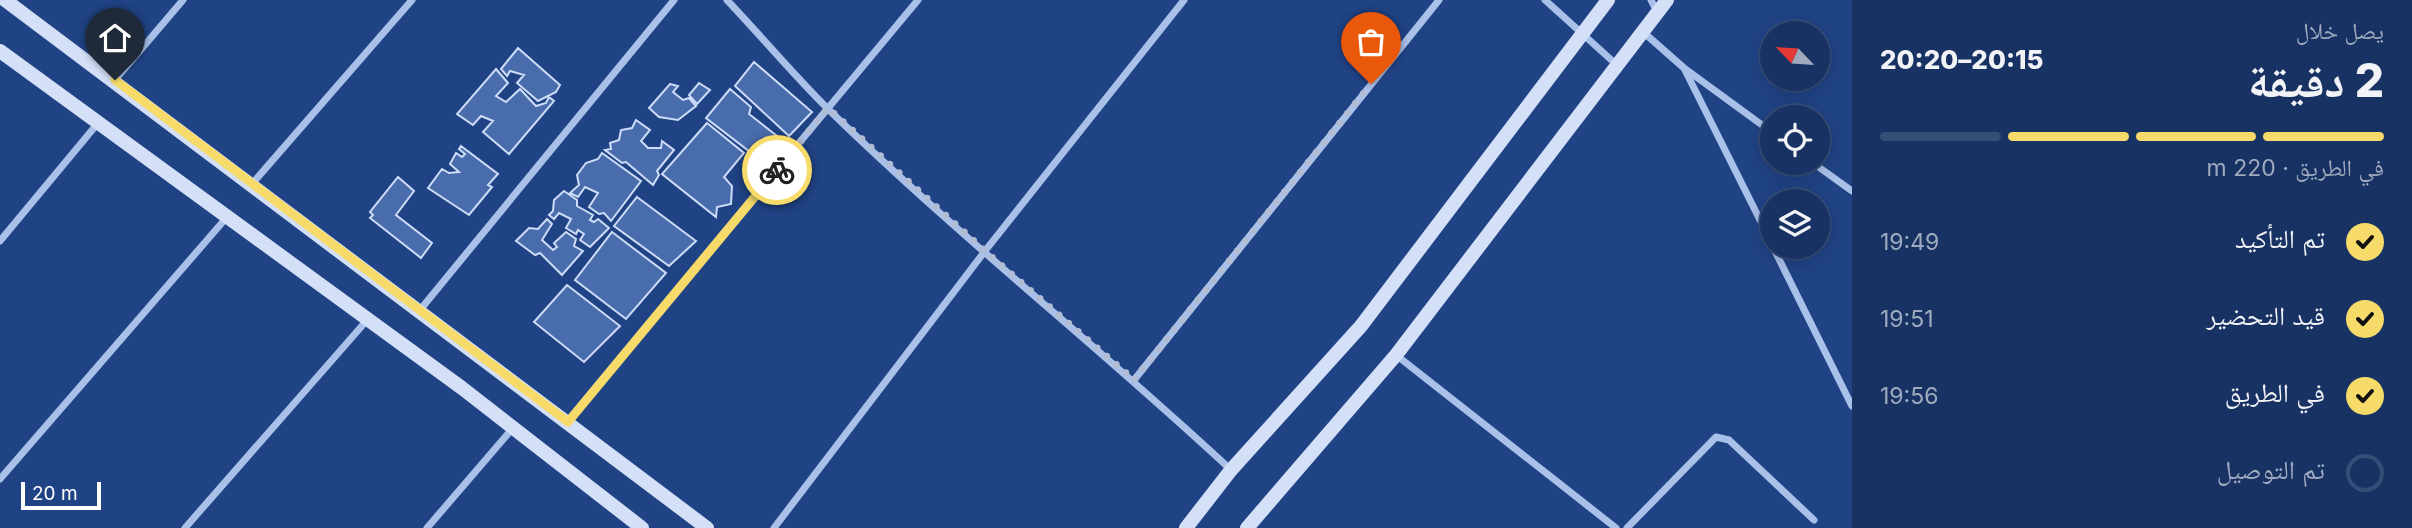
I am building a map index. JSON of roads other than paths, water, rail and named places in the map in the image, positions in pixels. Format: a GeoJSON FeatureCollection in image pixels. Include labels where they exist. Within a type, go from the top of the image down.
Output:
{"type":"FeatureCollection","features":[{"type":"Feature","properties":{"kind":"street"},"geometry":{"type":"LineString","coordinates":[[5,0],[115,80],[707,528]]}},
{"type":"Feature","properties":{"kind":"street"},"geometry":{"type":"LineString","coordinates":[[115,80],[183,0]]}},
{"type":"Feature","properties":{"kind":"street"},"geometry":{"type":"LineString","coordinates":[[252,184],[412,0]]}},
{"type":"Feature","properties":{"kind":"street"},"geometry":{"type":"LineString","coordinates":[[419,310],[674,0]]}},
{"type":"Feature","properties":{"kind":"street"},"geometry":{"type":"LineString","coordinates":[[727,0],[828,108],[985,251],[1134,380],[1231,470]]}},
{"type":"Feature","properties":{"kind":"street"},"geometry":{"type":"LineString","coordinates":[[568,422],[918,0]]}},
{"type":"Feature","properties":{"kind":"street"},"geometry":{"type":"LineString","coordinates":[[774,528],[985,251],[1184,0]]}},
{"type":"Feature","properties":{"kind":"street"},"geometry":{"type":"LineString","coordinates":[[1134,380],[1439,0]]}},
{"type":"Feature","properties":{"kind":"street"},"geometry":{"type":"LineString","coordinates":[[1545,0],[1618,66]]}},
{"type":"Feature","properties":{"kind":"street"},"geometry":{"type":"LineString","coordinates":[[1186,528],[1231,470],[1361,326],[1608,0]]}},
{"type":"Feature","properties":{"kind":"street"},"geometry":{"type":"LineString","coordinates":[[1248,528],[1396,355],[1568,127],[1618,66],[1658,4]]}},
{"type":"Feature","properties":{"kind":"street"},"geometry":{"type":"LineString","coordinates":[[1642,31],[1684,68],[1760,124]]}},
{"type":"Feature","properties":{"kind":"street"},"geometry":{"type":"LineString","coordinates":[[0,51],[368,320],[642,528]]}},
{"type":"Feature","properties":{"kind":"street"},"geometry":{"type":"LineString","coordinates":[[1684,68],[1760,221]]}},
{"type":"Feature","properties":{"kind":"street"},"geometry":{"type":"LineString","coordinates":[[0,241],[99,122]]}},
{"type":"Feature","properties":{"kind":"street"},"geometry":{"type":"LineString","coordinates":[[1830,175],[1852,191]]}},
{"type":"Feature","properties":{"kind":"street"},"geometry":{"type":"LineString","coordinates":[[0,480],[228,216]]}},
{"type":"Feature","properties":{"kind":"street"},"geometry":{"type":"LineString","coordinates":[[1779,259],[1852,406]]}},
{"type":"Feature","properties":{"kind":"street"},"geometry":{"type":"LineString","coordinates":[[184,528],[368,320]]}},
{"type":"Feature","properties":{"kind":"street"},"geometry":{"type":"LineString","coordinates":[[1396,355],[1616,528]]}},
{"type":"Feature","properties":{"kind":"street"},"geometry":{"type":"LineString","coordinates":[[427,528],[513,428]]}},
{"type":"Feature","properties":{"kind":"street"},"geometry":{"type":"LineString","coordinates":[[1627,528],[1716,437],[1729,440],[1814,520]]}}]}
